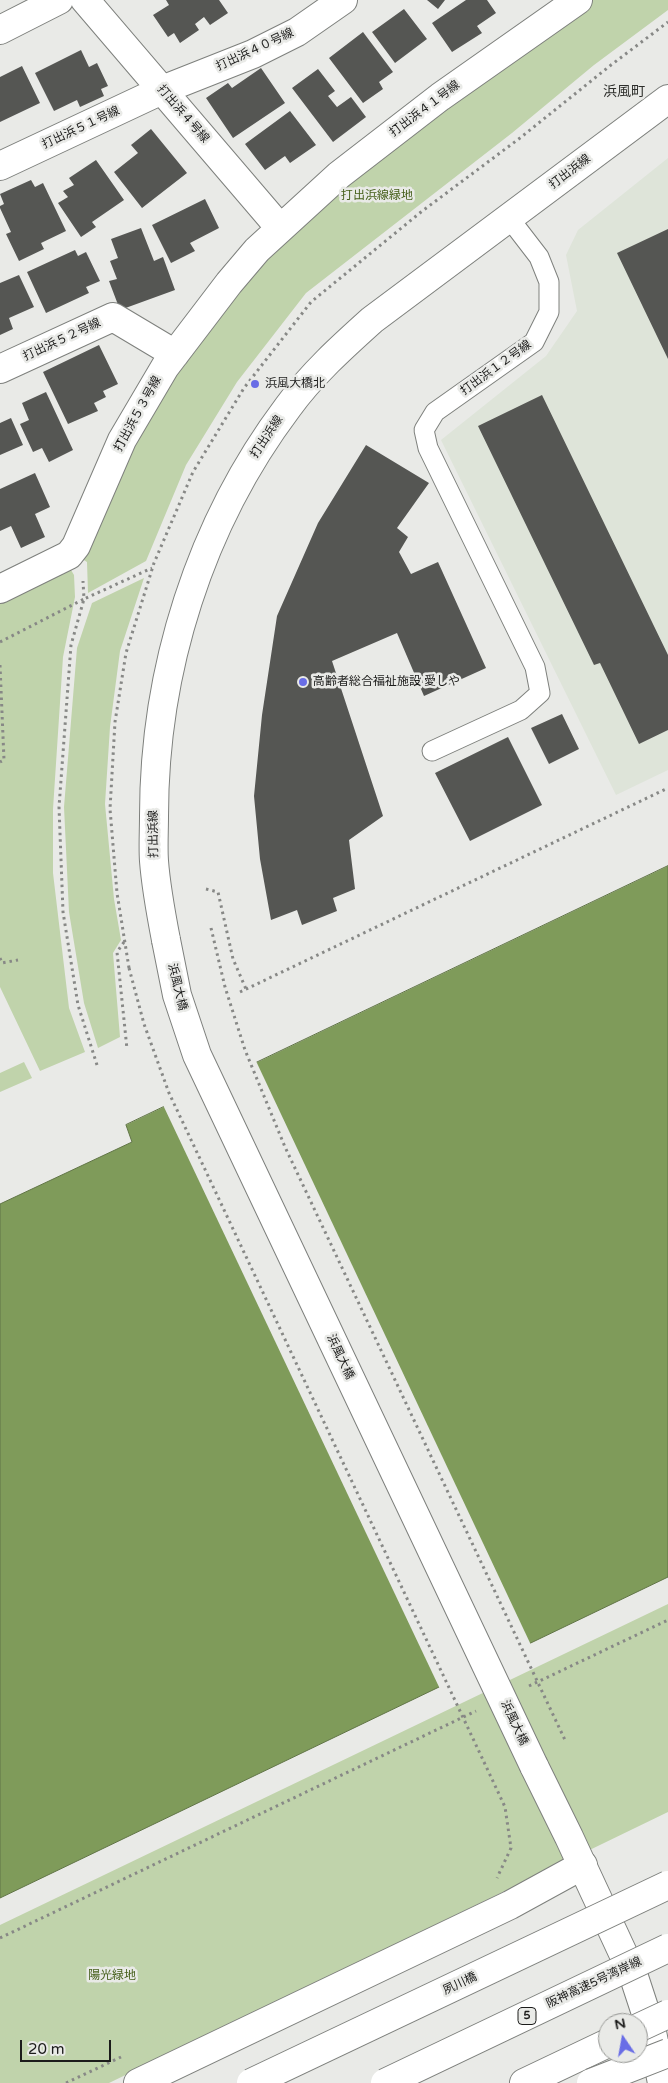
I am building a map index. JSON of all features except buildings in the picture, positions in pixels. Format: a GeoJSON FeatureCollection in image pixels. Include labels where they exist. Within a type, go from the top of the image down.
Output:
{"type":"FeatureCollection","features":[{"type":"Feature","properties":{"kind":"main road"},"geometry":{"type":"LineString","coordinates":[[0,30],[60,0]]}},
{"type":"Feature","properties":{"kind":"main road","name":"打出浜４号線"},"geometry":{"type":"LineString","coordinates":[[85,0],[280,228]]}},
{"type":"Feature","properties":{"kind":"main road","name":"打出浜４０号線"},"geometry":{"type":"LineString","coordinates":[[162,90],[297,32],[343,0]]}},
{"type":"Feature","properties":{"kind":"main road","name":"打出浜４１号線"},"geometry":{"type":"LineString","coordinates":[[280,228],[339,175],[440,97],[578,0]]}},
{"type":"Feature","properties":{"kind":"main road","name":"打出浜５１号線"},"geometry":{"type":"LineString","coordinates":[[0,166],[162,90]]}},
{"type":"Feature","properties":{"kind":"main road","name":"打出浜線"},"geometry":{"type":"LineString","coordinates":[[166,940],[154,860],[154,793],[163,694],[172,654],[199,569],[220,517],[239,480],[289,405],[328,360],[372,320],[668,99]]}},
{"type":"Feature","properties":{"kind":"main road","name":"打出浜５３号線"},"geometry":{"type":"LineString","coordinates":[[0,589],[69,555],[76,546],[122,440],[165,367],[228,283],[280,228]]}},
{"type":"Feature","properties":{"kind":"main road","name":"打出浜５２号線"},"geometry":{"type":"LineString","coordinates":[[0,369],[113,317],[175,354]]}},
{"type":"Feature","properties":{"kind":"main road","name":"浜風大橋"},"geometry":{"type":"LineString","coordinates":[[166,940],[177,995],[197,1055],[534,1766],[583,1865],[634,1978],[652,2032],[662,2083]]}},
{"type":"Feature","properties":{"kind":"main road"},"geometry":{"type":"LineString","coordinates":[[138,2083],[510,1905],[583,1865]]}},
{"type":"Feature","properties":{"kind":"main road","name":"夙川橋"},"geometry":{"type":"LineString","coordinates":[[251,2083],[668,1886]]}},
{"type":"Feature","properties":{"kind":"main road","name":"阪神高速5号湾岸線"},"geometry":{"type":"LineString","coordinates":[[385,2083],[668,1948]]}},
{"type":"Feature","properties":{"kind":"main road"},"geometry":{"type":"LineString","coordinates":[[648,2023],[668,2014]]}},
{"type":"Feature","properties":{"kind":"main road"},"geometry":{"type":"LineString","coordinates":[[524,2083],[598,2048]]}},
{"type":"Feature","properties":{"kind":"main road"},"geometry":{"type":"LineString","coordinates":[[591,2083],[668,2053]]}},
{"type":"Feature","properties":{"kind":"lane","name":"打出浜１２号線"},"geometry":{"type":"LineString","coordinates":[[432,751],[521,710],[540,693],[535,667],[428,448],[424,430],[435,412],[534,342],[549,312],[549,282],[540,257],[509,218]]}},
{"type":"Feature","properties":{"kind":"path"},"geometry":{"type":"LineString","coordinates":[[0,642],[152,568]]}},
{"type":"Feature","properties":{"kind":"path"},"geometry":{"type":"LineString","coordinates":[[84,600],[71,645],[58,807],[63,912],[78,1005],[97,1065]]}},
{"type":"Feature","properties":{"kind":"path"},"geometry":{"type":"LineString","coordinates":[[0,665],[4,760],[0,762]]}},
{"type":"Feature","properties":{"kind":"path"},"geometry":{"type":"LineString","coordinates":[[240,992],[668,788]]}},
{"type":"Feature","properties":{"kind":"path"},"geometry":{"type":"LineString","coordinates":[[206,889],[218,892],[233,959],[246,989]]}},
{"type":"Feature","properties":{"kind":"path"},"geometry":{"type":"LineString","coordinates":[[211,928],[225,987],[245,1050],[285,1147],[565,1740]]}},
{"type":"Feature","properties":{"kind":"path"},"geometry":{"type":"LineString","coordinates":[[125,942],[117,952],[127,1049]]}},
{"type":"Feature","properties":{"kind":"path"},"geometry":{"type":"LineString","coordinates":[[0,958],[2,963],[18,960]]}},
{"type":"Feature","properties":{"kind":"path"},"geometry":{"type":"LineString","coordinates":[[129,968],[144,1024],[168,1093],[505,1807],[512,1848],[497,1878],[488,1882]]}},
{"type":"Feature","properties":{"kind":"path"},"geometry":{"type":"LineString","coordinates":[[524,1688],[668,1620]]}},
{"type":"Feature","properties":{"kind":"path"},"geometry":{"type":"LineString","coordinates":[[0,1938],[478,1710]]}},
{"type":"Feature","properties":{"kind":"path"},"geometry":{"type":"LineString","coordinates":[[66,2083],[129,2053]]}},
{"type":"Feature","properties":{"kind":"shaded area"},"geometry":{"type":"Polygon","coordinates":[[[668,158],[668,770],[616,795],[441,440],[546,356],[577,311],[566,255],[578,230],[668,158]]]}},
{"type":"Feature","properties":{"kind":"shaded area"},"geometry":{"type":"Polygon","coordinates":[[[668,866],[668,1577],[0,1898],[0,1204],[132,1142],[126,1125],[668,866]]]}},
{"type":"Feature","properties":{"kind":"green space","name":"打出浜線緑地"},"geometry":{"type":"Polygon","coordinates":[[[593,0],[668,0],[668,10],[594,65],[512,133],[306,293],[237,382],[186,465],[146,561],[88,593],[87,562],[79,557],[133,440],[172,372],[268,251],[446,103],[593,0]]]}},
{"type":"Feature","properties":{"kind":"green space"},"geometry":{"type":"Polygon","coordinates":[[[68,565],[74,575],[75,597],[63,657],[53,809],[53,873],[69,1008],[85,1052],[40,1071],[0,987],[0,598],[68,565]]]}},
{"type":"Feature","properties":{"kind":"green space"},"geometry":{"type":"Polygon","coordinates":[[[144,578],[120,651],[110,727],[105,804],[114,899],[121,940],[113,953],[120,1037],[98,1048],[84,1003],[69,912],[64,807],[77,648],[92,603],[144,578]]]}},
{"type":"Feature","properties":{"kind":"green space"},"geometry":{"type":"Polygon","coordinates":[[[24,1062],[32,1078],[0,1092],[0,1073],[24,1062]]]}},
{"type":"Feature","properties":{"kind":"green space","name":"陽光緑地"},"geometry":{"type":"Polygon","coordinates":[[[668,1604],[668,1812],[109,2083],[0,2083],[0,1925],[668,1604]]]}},
{"type":"Feature","properties":{"kind":"pier"},"geometry":{"type":"Polygon","coordinates":[[[256,1061],[531,1645],[440,1689],[163,1105],[256,1061]]]}},
{"type":"Feature","properties":{"kind":"place","name":"浜風大橋北"},"geometry":{"type":"Point","coordinates":[255,384]}},
{"type":"Feature","properties":{"kind":"place","name":"高齢者総合福祉施設 愛しや"},"geometry":{"type":"Point","coordinates":[303,682]}},
{"type":"Feature","properties":{"kind":"district","name":"浜風町"},"geometry":{"type":"Point","coordinates":[624,92]}}]}
